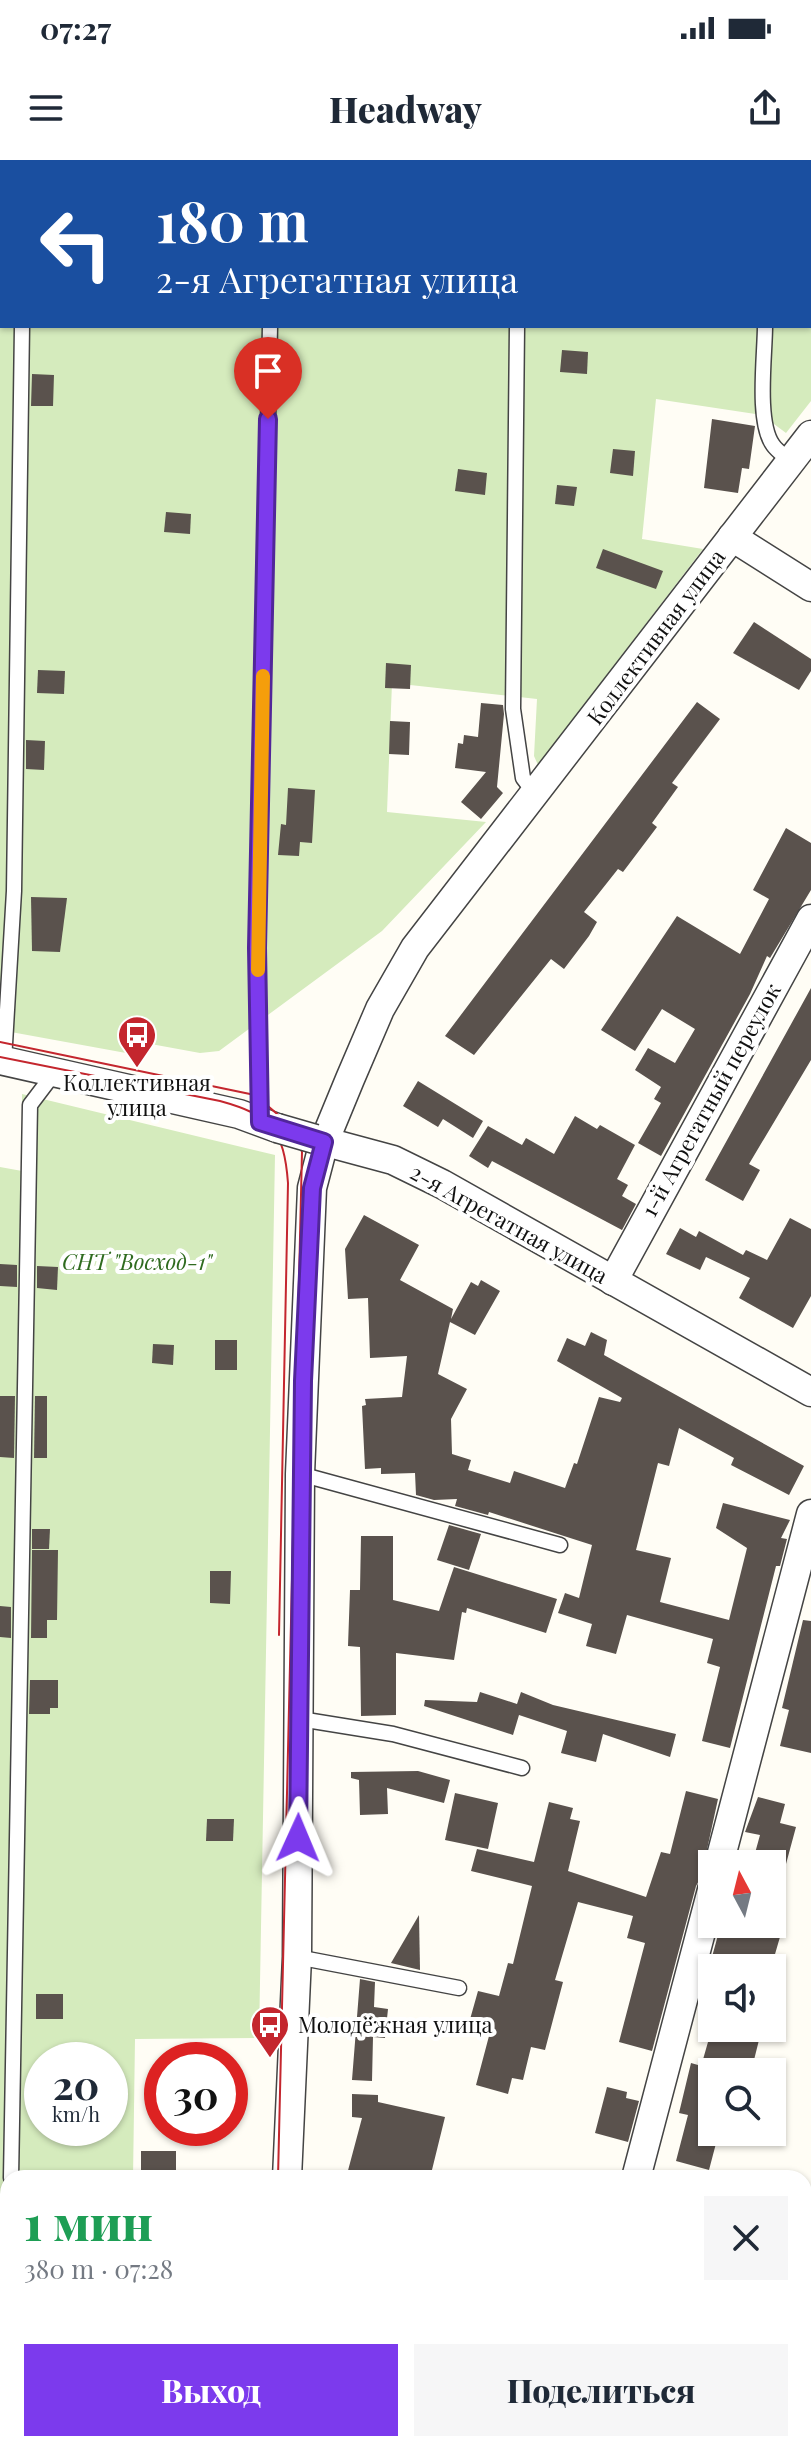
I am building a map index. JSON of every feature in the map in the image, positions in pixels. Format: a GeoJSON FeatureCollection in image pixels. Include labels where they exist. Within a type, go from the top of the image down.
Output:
{"type":"FeatureCollection","features":[{"type":"Feature","properties":{"kind":"street","name":"Коллективная улица"},"geometry":{"type":"LineString","coordinates":[[287,2170],[297,1957],[300,1474],[311,1202],[319,1141],[380,1009],[415,948],[811,435]]}},
{"type":"Feature","properties":{"kind":"street"},"geometry":{"type":"LineString","coordinates":[[732,537],[811,587]]}},
{"type":"Feature","properties":{"kind":"street","name":"1-й Агрегатный переулок"},"geometry":{"type":"LineString","coordinates":[[613,1281],[811,919]]}},
{"type":"Feature","properties":{"kind":"street","name":"2-я Агрегатная улица"},"geometry":{"type":"LineString","coordinates":[[2,1061],[269,1125],[393,1160],[442,1184],[811,1392]]}},
{"type":"Feature","properties":{"kind":"street"},"geometry":{"type":"LineString","coordinates":[[723,1850],[811,1514]]}},
{"type":"Feature","properties":{"kind":"street"},"geometry":{"type":"LineString","coordinates":[[638,2170],[699,1938]]}},
{"type":"Feature","properties":{"kind":"lane"},"geometry":{"type":"LineString","coordinates":[[2,1061],[14,891],[22,328]]}},
{"type":"Feature","properties":{"kind":"lane"},"geometry":{"type":"LineString","coordinates":[[269,1125],[257,948],[270,328]]}},
{"type":"Feature","properties":{"kind":"lane"},"geometry":{"type":"LineString","coordinates":[[517,328],[513,709],[523,778],[536,795]]}},
{"type":"Feature","properties":{"kind":"lane"},"geometry":{"type":"LineString","coordinates":[[765,328],[766,420],[772,444],[791,462]]}},
{"type":"Feature","properties":{"kind":"lane"},"geometry":{"type":"LineString","coordinates":[[11,2170],[30,1105],[55,1072]]}},
{"type":"Feature","properties":{"kind":"lane"},"geometry":{"type":"LineString","coordinates":[[300,1474],[560,1545]]}},
{"type":"Feature","properties":{"kind":"lane"},"geometry":{"type":"LineString","coordinates":[[300,1719],[393,1734],[522,1768]]}},
{"type":"Feature","properties":{"kind":"lane"},"geometry":{"type":"LineString","coordinates":[[297,1957],[459,1988]]}},
{"type":"Feature","properties":{"kind":"green space"},"geometry":{"type":"Polygon","coordinates":[[[0,328],[811,328],[811,401],[786,433],[762,415],[656,399],[642,539],[703,549],[538,765],[534,756],[537,699],[392,683],[387,812],[486,822],[382,931],[219,1051],[200,1053],[129,1040],[126,1053],[0,1030],[0,328]]]}},
{"type":"Feature","properties":{"kind":"green space","name":"СНТ \"Восход-1\""},"geometry":{"type":"Polygon","coordinates":[[[22,1094],[275,1155],[259,2038],[135,2039],[133,2170],[0,2170],[0,1167],[22,1171],[22,1094]]]}},
{"type":"Feature","properties":{"kind":"building"},"geometry":{"type":"Polygon","coordinates":[[[562,350],[588,352],[587,374],[560,372],[562,350]]]}},
{"type":"Feature","properties":{"kind":"building"},"geometry":{"type":"Polygon","coordinates":[[[32,374],[54,375],[53,406],[31,406],[32,374]]]}},
{"type":"Feature","properties":{"kind":"building"},"geometry":{"type":"Polygon","coordinates":[[[712,419],[755,426],[749,469],[742,468],[738,493],[704,488],[712,419]]]}},
{"type":"Feature","properties":{"kind":"building"},"geometry":{"type":"Polygon","coordinates":[[[613,449],[635,451],[633,476],[610,473],[613,449]]]}},
{"type":"Feature","properties":{"kind":"building"},"geometry":{"type":"Polygon","coordinates":[[[458,469],[487,473],[485,495],[455,491],[458,469]]]}},
{"type":"Feature","properties":{"kind":"building"},"geometry":{"type":"Polygon","coordinates":[[[557,485],[577,487],[574,506],[555,504],[557,485]]]}},
{"type":"Feature","properties":{"kind":"building"},"geometry":{"type":"Polygon","coordinates":[[[166,512],[191,514],[190,534],[164,532],[166,512]]]}},
{"type":"Feature","properties":{"kind":"building"},"geometry":{"type":"Polygon","coordinates":[[[603,549],[663,571],[656,589],[596,568],[603,549]]]}},
{"type":"Feature","properties":{"kind":"building"},"geometry":{"type":"Polygon","coordinates":[[[754,622],[811,659],[811,671],[799,690],[733,653],[754,622]]]}},
{"type":"Feature","properties":{"kind":"building"},"geometry":{"type":"Polygon","coordinates":[[[386,663],[411,665],[410,689],[385,688],[386,663]]]}},
{"type":"Feature","properties":{"kind":"building"},"geometry":{"type":"Polygon","coordinates":[[[38,670],[65,671],[64,694],[37,693],[38,670]]]}},
{"type":"Feature","properties":{"kind":"building"},"geometry":{"type":"Polygon","coordinates":[[[697,702],[720,719],[672,783],[678,787],[652,823],[657,827],[623,872],[618,869],[584,912],[597,922],[589,936],[564,969],[551,959],[474,1055],[445,1036],[697,702]]]}},
{"type":"Feature","properties":{"kind":"building"},"geometry":{"type":"Polygon","coordinates":[[[481,703],[503,705],[504,714],[497,787],[503,793],[481,819],[461,802],[486,772],[455,768],[458,743],[463,744],[464,735],[478,737],[481,703]]]}},
{"type":"Feature","properties":{"kind":"building"},"geometry":{"type":"Polygon","coordinates":[[[390,721],[410,722],[409,755],[389,754],[390,721]]]}},
{"type":"Feature","properties":{"kind":"building"},"geometry":{"type":"Polygon","coordinates":[[[26,740],[45,741],[44,770],[26,769],[26,740]]]}},
{"type":"Feature","properties":{"kind":"building"},"geometry":{"type":"Polygon","coordinates":[[[288,788],[315,790],[312,843],[300,842],[299,856],[278,855],[281,824],[286,825],[288,788]]]}},
{"type":"Feature","properties":{"kind":"building"},"geometry":{"type":"Polygon","coordinates":[[[786,828],[811,843],[811,890],[770,958],[767,956],[750,994],[661,1156],[638,1143],[661,1103],[654,1099],[661,1087],[635,1070],[648,1048],[675,1063],[695,1029],[662,1009],[635,1051],[601,1030],[677,916],[740,954],[769,899],[753,890],[786,828]]]}},
{"type":"Feature","properties":{"kind":"building"},"geometry":{"type":"Polygon","coordinates":[[[31,897],[67,898],[60,952],[32,951],[31,897]]]}},
{"type":"Feature","properties":{"kind":"building"},"geometry":{"type":"Polygon","coordinates":[[[811,988],[811,1060],[749,1164],[760,1170],[743,1201],[705,1180],[811,988]]]}},
{"type":"Feature","properties":{"kind":"building"},"geometry":{"type":"Polygon","coordinates":[[[418,1081],[483,1121],[473,1138],[443,1119],[438,1127],[403,1106],[418,1081]]]}},
{"type":"Feature","properties":{"kind":"building"},"geometry":{"type":"Polygon","coordinates":[[[575,1116],[597,1129],[600,1125],[635,1145],[617,1179],[628,1185],[622,1196],[636,1204],[622,1230],[492,1161],[488,1168],[469,1156],[488,1126],[522,1145],[526,1138],[554,1154],[575,1116]]]}},
{"type":"Feature","properties":{"kind":"building"},"geometry":{"type":"Polygon","coordinates":[[[364,1215],[419,1245],[400,1280],[453,1309],[451,1319],[471,1282],[478,1286],[481,1280],[500,1291],[475,1335],[450,1322],[438,1374],[467,1389],[451,1419],[452,1454],[471,1460],[468,1470],[510,1483],[514,1471],[565,1488],[574,1463],[577,1464],[599,1397],[620,1402],[622,1398],[557,1361],[567,1338],[585,1346],[591,1332],[607,1340],[604,1355],[804,1466],[789,1495],[731,1465],[734,1458],[679,1428],[669,1466],[658,1463],[636,1550],[671,1558],[660,1602],[729,1620],[747,1548],[716,1528],[723,1503],[790,1520],[781,1538],[787,1539],[780,1566],[776,1566],[730,1748],[702,1741],[720,1667],[707,1663],[713,1639],[627,1615],[616,1654],[586,1646],[592,1624],[558,1613],[565,1593],[579,1598],[592,1545],[489,1512],[488,1515],[455,1506],[457,1499],[434,1500],[416,1495],[415,1473],[381,1474],[381,1468],[365,1469],[362,1406],[366,1405],[365,1399],[402,1397],[407,1356],[370,1358],[368,1298],[348,1299],[345,1249],[364,1215]]]}},
{"type":"Feature","properties":{"kind":"building"},"geometry":{"type":"Polygon","coordinates":[[[790,1218],[811,1229],[811,1296],[793,1328],[739,1298],[750,1278],[706,1257],[700,1270],[666,1254],[680,1228],[696,1237],[699,1231],[743,1255],[746,1250],[767,1260],[790,1218]]]}},
{"type":"Feature","properties":{"kind":"building"},"geometry":{"type":"Polygon","coordinates":[[[0,1264],[17,1265],[17,1287],[0,1286],[0,1264]]]}},
{"type":"Feature","properties":{"kind":"building"},"geometry":{"type":"Polygon","coordinates":[[[37,1266],[58,1267],[57,1290],[37,1288],[37,1266]]]}},
{"type":"Feature","properties":{"kind":"building"},"geometry":{"type":"Polygon","coordinates":[[[215,1340],[237,1340],[237,1370],[215,1370],[215,1340]]]}},
{"type":"Feature","properties":{"kind":"building"},"geometry":{"type":"Polygon","coordinates":[[[153,1344],[174,1345],[173,1365],[152,1363],[153,1344]]]}},
{"type":"Feature","properties":{"kind":"building"},"geometry":{"type":"Polygon","coordinates":[[[0,1396],[15,1396],[14,1458],[0,1457],[0,1396]]]}},
{"type":"Feature","properties":{"kind":"building"},"geometry":{"type":"Polygon","coordinates":[[[35,1396],[47,1396],[47,1458],[34,1458],[35,1396]]]}},
{"type":"Feature","properties":{"kind":"building"},"geometry":{"type":"Polygon","coordinates":[[[449,1525],[481,1534],[469,1570],[437,1560],[449,1525]]]}},
{"type":"Feature","properties":{"kind":"building"},"geometry":{"type":"Polygon","coordinates":[[[32,1529],[50,1529],[49,1549],[32,1549],[32,1529]]]}},
{"type":"Feature","properties":{"kind":"building"},"geometry":{"type":"Polygon","coordinates":[[[361,1536],[393,1536],[393,1600],[439,1611],[454,1567],[557,1599],[546,1633],[467,1608],[466,1613],[462,1612],[454,1660],[396,1653],[396,1715],[361,1716],[360,1647],[348,1646],[350,1590],[360,1590],[361,1536]]]}},
{"type":"Feature","properties":{"kind":"building"},"geometry":{"type":"Polygon","coordinates":[[[32,1550],[58,1550],[57,1620],[47,1620],[47,1638],[31,1638],[32,1550]]]}},
{"type":"Feature","properties":{"kind":"building"},"geometry":{"type":"Polygon","coordinates":[[[210,1571],[231,1571],[230,1604],[210,1603],[210,1571]]]}},
{"type":"Feature","properties":{"kind":"building"},"geometry":{"type":"Polygon","coordinates":[[[0,1606],[11,1607],[11,1638],[0,1637],[0,1606]]]}},
{"type":"Feature","properties":{"kind":"building"},"geometry":{"type":"Polygon","coordinates":[[[803,1620],[811,1621],[811,1753],[780,1746],[789,1710],[782,1708],[803,1620]]]}},
{"type":"Feature","properties":{"kind":"building"},"geometry":{"type":"Polygon","coordinates":[[[30,1680],[58,1680],[58,1708],[50,1708],[50,1714],[29,1714],[30,1680]]]}},
{"type":"Feature","properties":{"kind":"building"},"geometry":{"type":"Polygon","coordinates":[[[480,1692],[517,1704],[521,1692],[553,1705],[676,1734],[670,1757],[603,1734],[596,1762],[561,1753],[567,1731],[519,1715],[513,1735],[424,1706],[425,1700],[477,1702],[480,1692]]]}},
{"type":"Feature","properties":{"kind":"building"},"geometry":{"type":"Polygon","coordinates":[[[418,1771],[450,1780],[444,1803],[387,1788],[388,1814],[360,1815],[359,1780],[351,1778],[351,1772],[418,1771]]]}},
{"type":"Feature","properties":{"kind":"building"},"geometry":{"type":"Polygon","coordinates":[[[686,1791],[718,1799],[707,1850],[698,1850],[698,1882],[652,2051],[619,2042],[645,1943],[627,1938],[633,1916],[578,1902],[555,1980],[563,1982],[545,2050],[531,2047],[523,2080],[512,2078],[508,2094],[476,2085],[489,2036],[467,2030],[478,1991],[499,1996],[508,1963],[513,1964],[532,1886],[471,1871],[477,1849],[534,1862],[549,1802],[573,1808],[570,1819],[580,1821],[568,1871],[646,1897],[661,1852],[670,1854],[686,1791]]]}},
{"type":"Feature","properties":{"kind":"building"},"geometry":{"type":"Polygon","coordinates":[[[455,1793],[498,1803],[488,1849],[445,1840],[455,1793]]]}},
{"type":"Feature","properties":{"kind":"building"},"geometry":{"type":"Polygon","coordinates":[[[758,1797],[785,1804],[780,1823],[796,1827],[786,1864],[786,1850],[756,1850],[760,1835],[745,1832],[758,1797]]]}},
{"type":"Feature","properties":{"kind":"building"},"geometry":{"type":"Polygon","coordinates":[[[207,1819],[234,1819],[233,1841],[206,1841],[207,1819]]]}},
{"type":"Feature","properties":{"kind":"building"},"geometry":{"type":"Polygon","coordinates":[[[419,1915],[420,1970],[391,1963],[419,1915]]]}},
{"type":"Feature","properties":{"kind":"building"},"geometry":{"type":"Polygon","coordinates":[[[717,1938],[780,1938],[775,1954],[713,1954],[717,1938]]]}},
{"type":"Feature","properties":{"kind":"building"},"geometry":{"type":"Polygon","coordinates":[[[360,1979],[375,1982],[374,2007],[388,2009],[385,2038],[373,2037],[372,2081],[352,2080],[360,1979]]]}},
{"type":"Feature","properties":{"kind":"building"},"geometry":{"type":"Polygon","coordinates":[[[36,1994],[63,1994],[63,2019],[36,2019],[36,1994]]]}},
{"type":"Feature","properties":{"kind":"building"},"geometry":{"type":"Polygon","coordinates":[[[708,2042],[758,2042],[754,2058],[703,2058],[708,2042]]]}},
{"type":"Feature","properties":{"kind":"building"},"geometry":{"type":"Polygon","coordinates":[[[691,2063],[698,2065],[698,2146],[715,2146],[709,2170],[676,2161],[688,2115],[679,2113],[691,2063]]]}},
{"type":"Feature","properties":{"kind":"building"},"geometry":{"type":"Polygon","coordinates":[[[607,2087],[627,2092],[626,2098],[639,2101],[628,2142],[595,2133],[607,2087]]]}},
{"type":"Feature","properties":{"kind":"building"},"geometry":{"type":"Polygon","coordinates":[[[352,2094],[378,2095],[378,2102],[445,2117],[432,2170],[348,2170],[362,2118],[352,2117],[352,2094]]]}},
{"type":"Feature","properties":{"kind":"building"},"geometry":{"type":"Polygon","coordinates":[[[141,2151],[176,2151],[176,2170],[141,2170],[141,2151]]]}},
{"type":"Feature","properties":{"kind":"tram line"},"geometry":{"type":"LineString","coordinates":[[0,1042],[250,1094],[281,1118],[302,1152],[278,2170]]}},
{"type":"Feature","properties":{"kind":"tram line"},"geometry":{"type":"LineString","coordinates":[[0,1057],[220,1101],[252,1112],[272,1127],[278,1137],[288,1183],[279,1635]]}},
{"type":"Feature","properties":{"kind":"slow traffic"},"geometry":{"type":"LineString","coordinates":[[258,970],[263,676]]}},
{"type":"Feature","properties":{"kind":"place","name":"Коллективная улица"},"geometry":{"type":"Point","coordinates":[137,1069]}},
{"type":"Feature","properties":{"kind":"place","name":"Молодёжная улица"},"geometry":{"type":"Point","coordinates":[270,2059]}},
{"type":"Feature","properties":{"kind":"route"},"geometry":{"type":"LineString","coordinates":[[268,419],[257,948],[260,1122],[324,1142],[312,1188],[307,1256],[300,1474],[298,1838]]}}]}
